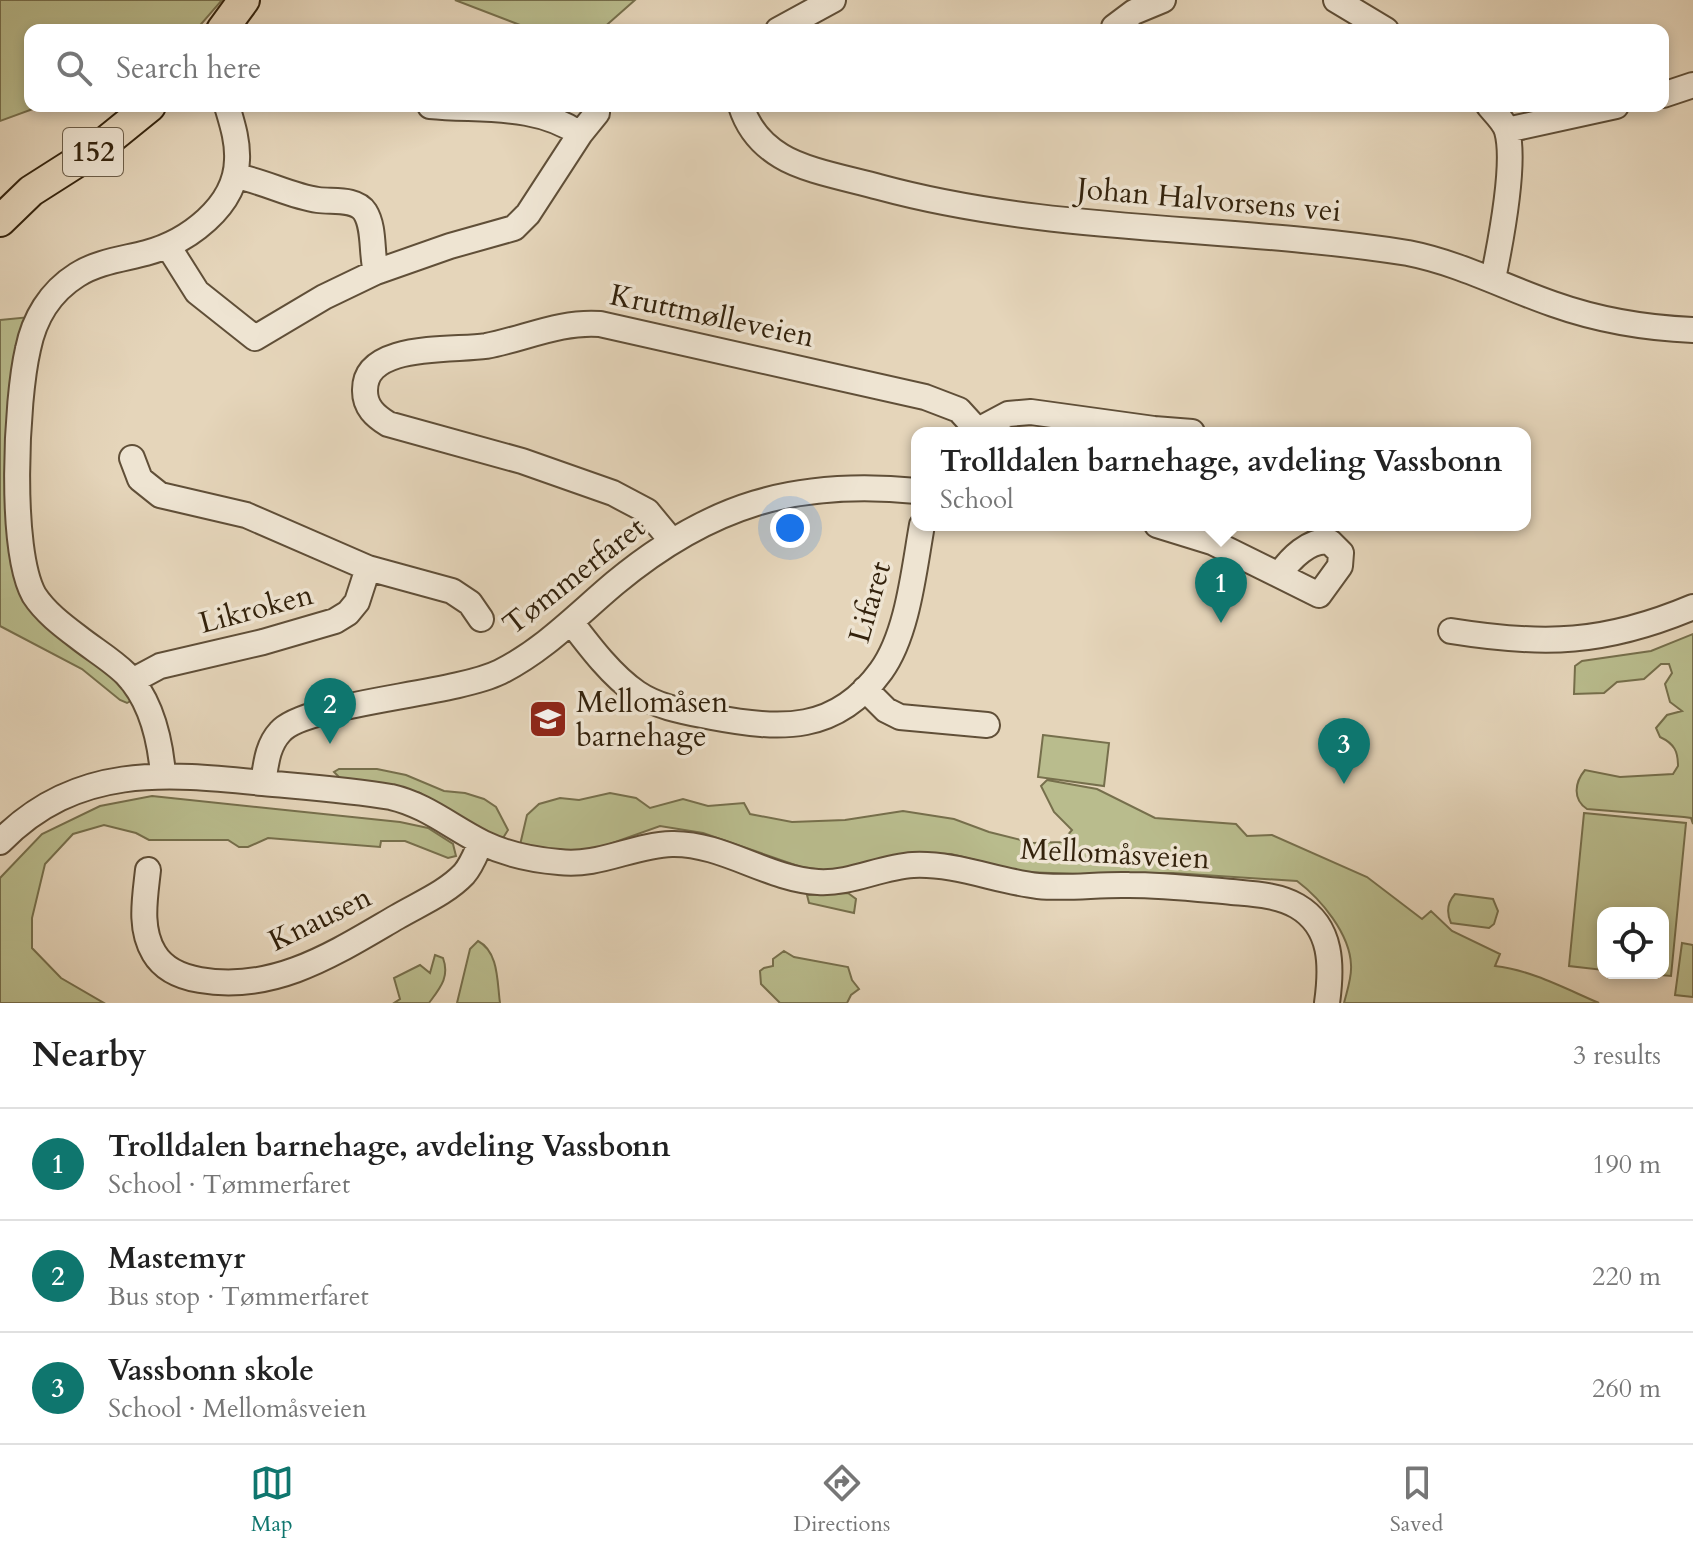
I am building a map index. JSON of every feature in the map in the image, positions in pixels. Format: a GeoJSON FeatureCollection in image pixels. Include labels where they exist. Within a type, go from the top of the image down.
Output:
{"type":"FeatureCollection","features":[{"type":"Feature","properties":{"kind":"main road"},"geometry":{"type":"LineString","coordinates":[[226,24],[244,0]]}},
{"type":"Feature","properties":{"kind":"main road","name":"152"},"geometry":{"type":"LineString","coordinates":[[0,221],[31,191],[97,149],[143,112]]}},
{"type":"Feature","properties":{"kind":"main road","name":"152"},"geometry":{"type":"LineString","coordinates":[[0,198],[31,191]]}},
{"type":"Feature","properties":{"kind":"street"},"geometry":{"type":"LineString","coordinates":[[789,24],[833,0]]}},
{"type":"Feature","properties":{"kind":"street"},"geometry":{"type":"LineString","coordinates":[[1118,24],[1134,12],[1163,0]]}},
{"type":"Feature","properties":{"kind":"street"},"geometry":{"type":"LineString","coordinates":[[1336,0],[1376,24]]}},
{"type":"Feature","properties":{"kind":"street"},"geometry":{"type":"LineString","coordinates":[[1669,93],[1693,85]]}},
{"type":"Feature","properties":{"kind":"street"},"geometry":{"type":"LineString","coordinates":[[163,774],[161,749],[153,721],[132,681],[51,615],[29,583],[19,532],[22,393],[32,335],[54,293],[78,274],[93,267],[168,246],[213,214],[223,201],[235,176],[237,149],[228,112]]}},
{"type":"Feature","properties":{"kind":"street"},"geometry":{"type":"LineString","coordinates":[[518,112],[559,121],[580,134]]}},
{"type":"Feature","properties":{"kind":"street","name":"Johan Halvorsens vei"},"geometry":{"type":"LineString","coordinates":[[743,112],[746,122],[761,142],[783,158],[935,202],[1020,215],[1381,248],[1429,257],[1555,305],[1597,317],[1638,325],[1693,330]]}},
{"type":"Feature","properties":{"kind":"street"},"geometry":{"type":"LineString","coordinates":[[1493,279],[1502,234],[1509,161],[1507,130],[1494,112]]}},
{"type":"Feature","properties":{"kind":"street"},"geometry":{"type":"LineString","coordinates":[[1507,130],[1589,112]]}},
{"type":"Feature","properties":{"kind":"street"},"geometry":{"type":"LineString","coordinates":[[168,246],[197,292],[255,338],[324,297],[376,272],[520,224],[597,113]]}},
{"type":"Feature","properties":{"kind":"street"},"geometry":{"type":"LineString","coordinates":[[235,176],[310,199],[360,206],[368,221],[376,272]]}},
{"type":"Feature","properties":{"kind":"street","name":"Kruttmølleveien"},"geometry":{"type":"LineString","coordinates":[[671,540],[653,516],[620,496],[522,461],[388,424],[372,412],[366,400],[365,385],[369,372],[378,363],[397,355],[487,346],[568,325],[600,324],[911,393],[959,410],[974,427]]}},
{"type":"Feature","properties":{"kind":"street","name":"Kruttmølleveien"},"geometry":{"type":"LineString","coordinates":[[987,427],[1008,414],[1031,412],[1140,427]]}},
{"type":"Feature","properties":{"kind":"street","name":"Likroken"},"geometry":{"type":"LineString","coordinates":[[132,458],[140,479],[160,495],[246,515],[368,568],[459,593],[481,619]]}},
{"type":"Feature","properties":{"kind":"street","name":"Tømmerfaret"},"geometry":{"type":"LineString","coordinates":[[263,783],[274,740],[280,731],[295,721],[489,677],[534,652],[635,566],[671,540],[713,518],[773,498],[845,488],[911,491]]}},
{"type":"Feature","properties":{"kind":"street","name":"Lifaret"},"geometry":{"type":"LineString","coordinates":[[571,622],[630,688],[653,701],[686,712],[765,726],[792,725],[828,716],[846,706],[882,670],[895,644],[921,531]]}},
{"type":"Feature","properties":{"kind":"street"},"geometry":{"type":"LineString","coordinates":[[1176,531],[1212,542],[1319,595],[1342,561],[1341,553],[1330,542],[1321,541],[1291,561],[1279,575]]}},
{"type":"Feature","properties":{"kind":"street","name":"Likroken"},"geometry":{"type":"LineString","coordinates":[[132,681],[160,666],[263,642],[335,621],[348,613],[357,602],[368,568]]}},
{"type":"Feature","properties":{"kind":"street"},"geometry":{"type":"LineString","coordinates":[[1451,631],[1504,639],[1556,642],[1630,629],[1693,607]]}},
{"type":"Feature","properties":{"kind":"street","name":"Lifaret"},"geometry":{"type":"LineString","coordinates":[[865,689],[896,716],[987,725]]}},
{"type":"Feature","properties":{"kind":"street","name":"Mellomåsveien"},"geometry":{"type":"LineString","coordinates":[[0,842],[32,815],[82,790],[118,779],[163,774],[403,799],[434,813],[481,842],[527,857],[573,864],[600,861],[659,845],[682,844],[783,876],[820,883],[902,866],[935,865],[1041,886],[1168,886],[1275,898],[1305,912],[1324,936],[1331,965],[1327,1003]]}},
{"type":"Feature","properties":{"kind":"street","name":"Knausen"},"geometry":{"type":"LineString","coordinates":[[148,870],[145,924],[156,957],[169,969],[185,977],[209,982],[244,983],[278,977],[313,964],[444,889],[465,872],[481,842]]}},
{"type":"Feature","properties":{"kind":"green space"},"geometry":{"type":"Polygon","coordinates":[[[0,0],[222,0],[201,24],[24,24],[25,112],[0,121],[0,0]]]}},
{"type":"Feature","properties":{"kind":"green space"},"geometry":{"type":"Polygon","coordinates":[[[455,0],[635,0],[608,24],[517,24],[455,0]]]}},
{"type":"Feature","properties":{"kind":"green space"},"geometry":{"type":"Polygon","coordinates":[[[30,317],[15,563],[118,677],[134,699],[127,703],[82,669],[0,626],[0,320],[30,317]]]}},
{"type":"Feature","properties":{"kind":"green space"},"geometry":{"type":"Polygon","coordinates":[[[1693,634],[1693,824],[1691,818],[1684,817],[1587,809],[1577,795],[1579,780],[1585,770],[1620,777],[1673,774],[1678,766],[1676,753],[1660,737],[1656,728],[1667,715],[1682,711],[1670,702],[1665,684],[1672,673],[1669,664],[1661,664],[1644,679],[1617,682],[1604,693],[1574,694],[1575,666],[1582,661],[1651,651],[1693,634]]]}},
{"type":"Feature","properties":{"kind":"green space"},"geometry":{"type":"Polygon","coordinates":[[[1043,735],[1109,743],[1104,786],[1038,777],[1043,735]]]}},
{"type":"Feature","properties":{"kind":"green space"},"geometry":{"type":"Polygon","coordinates":[[[339,769],[377,769],[406,775],[444,791],[484,799],[496,807],[508,830],[503,838],[496,837],[454,816],[420,793],[340,778],[334,772],[339,769]]]}},
{"type":"Feature","properties":{"kind":"green space"},"geometry":{"type":"Polygon","coordinates":[[[1047,780],[1097,789],[1155,818],[1236,824],[1247,836],[1272,835],[1367,877],[1422,919],[1431,911],[1452,931],[1500,954],[1495,966],[1535,976],[1599,1003],[1344,1003],[1351,970],[1346,941],[1333,918],[1297,881],[1173,873],[1024,872],[951,854],[912,853],[830,871],[801,867],[703,833],[660,826],[575,853],[520,845],[527,815],[539,804],[560,798],[579,800],[610,793],[636,798],[650,808],[683,799],[708,806],[744,803],[750,814],[792,822],[845,820],[903,811],[954,819],[1033,843],[1062,842],[1072,830],[1054,812],[1041,786],[1047,780]]]}},
{"type":"Feature","properties":{"kind":"green space"},"geometry":{"type":"Polygon","coordinates":[[[152,796],[400,822],[428,828],[453,844],[456,856],[448,858],[405,841],[381,841],[380,847],[268,838],[248,847],[239,847],[228,840],[149,840],[136,833],[104,825],[73,834],[45,864],[32,918],[32,948],[61,978],[104,1003],[0,1003],[0,878],[42,834],[100,806],[152,796]]]}},
{"type":"Feature","properties":{"kind":"green space"},"geometry":{"type":"Polygon","coordinates":[[[1584,813],[1686,823],[1671,976],[1669,907],[1597,907],[1597,969],[1569,966],[1584,813]]]}},
{"type":"Feature","properties":{"kind":"green space"},"geometry":{"type":"Polygon","coordinates":[[[848,893],[856,899],[854,913],[809,903],[807,895],[848,893]]]}},
{"type":"Feature","properties":{"kind":"green space"},"geometry":{"type":"Polygon","coordinates":[[[1455,894],[1493,899],[1498,911],[1494,924],[1489,928],[1451,923],[1448,908],[1455,894]]]}},
{"type":"Feature","properties":{"kind":"green space"},"geometry":{"type":"Polygon","coordinates":[[[478,941],[490,952],[493,960],[500,1003],[457,1003],[470,949],[478,941]]]}},
{"type":"Feature","properties":{"kind":"green space"},"geometry":{"type":"Polygon","coordinates":[[[1682,943],[1693,945],[1693,997],[1675,995],[1682,943]]]}},
{"type":"Feature","properties":{"kind":"green space"},"geometry":{"type":"Polygon","coordinates":[[[784,951],[794,957],[848,967],[859,989],[847,1003],[780,1003],[761,984],[760,971],[773,966],[773,959],[784,951]]]}},
{"type":"Feature","properties":{"kind":"green space"},"geometry":{"type":"Polygon","coordinates":[[[435,955],[443,958],[445,971],[443,982],[429,1003],[394,1003],[400,999],[394,978],[420,965],[430,973],[435,955]]]}},
{"type":"Feature","properties":{"kind":"place","name":"Trolldalen barnehage, avdeling Vassbonn"},"geometry":{"type":"Point","coordinates":[1221,623]}},
{"type":"Feature","properties":{"kind":"place","name":"Mellomåsen barnehage"},"geometry":{"type":"Point","coordinates":[548,719]}},
{"type":"Feature","properties":{"kind":"place","name":"Mastemyr"},"geometry":{"type":"Point","coordinates":[330,744]}},
{"type":"Feature","properties":{"kind":"place","name":"Vassbonn skole"},"geometry":{"type":"Point","coordinates":[1344,784]}}]}
